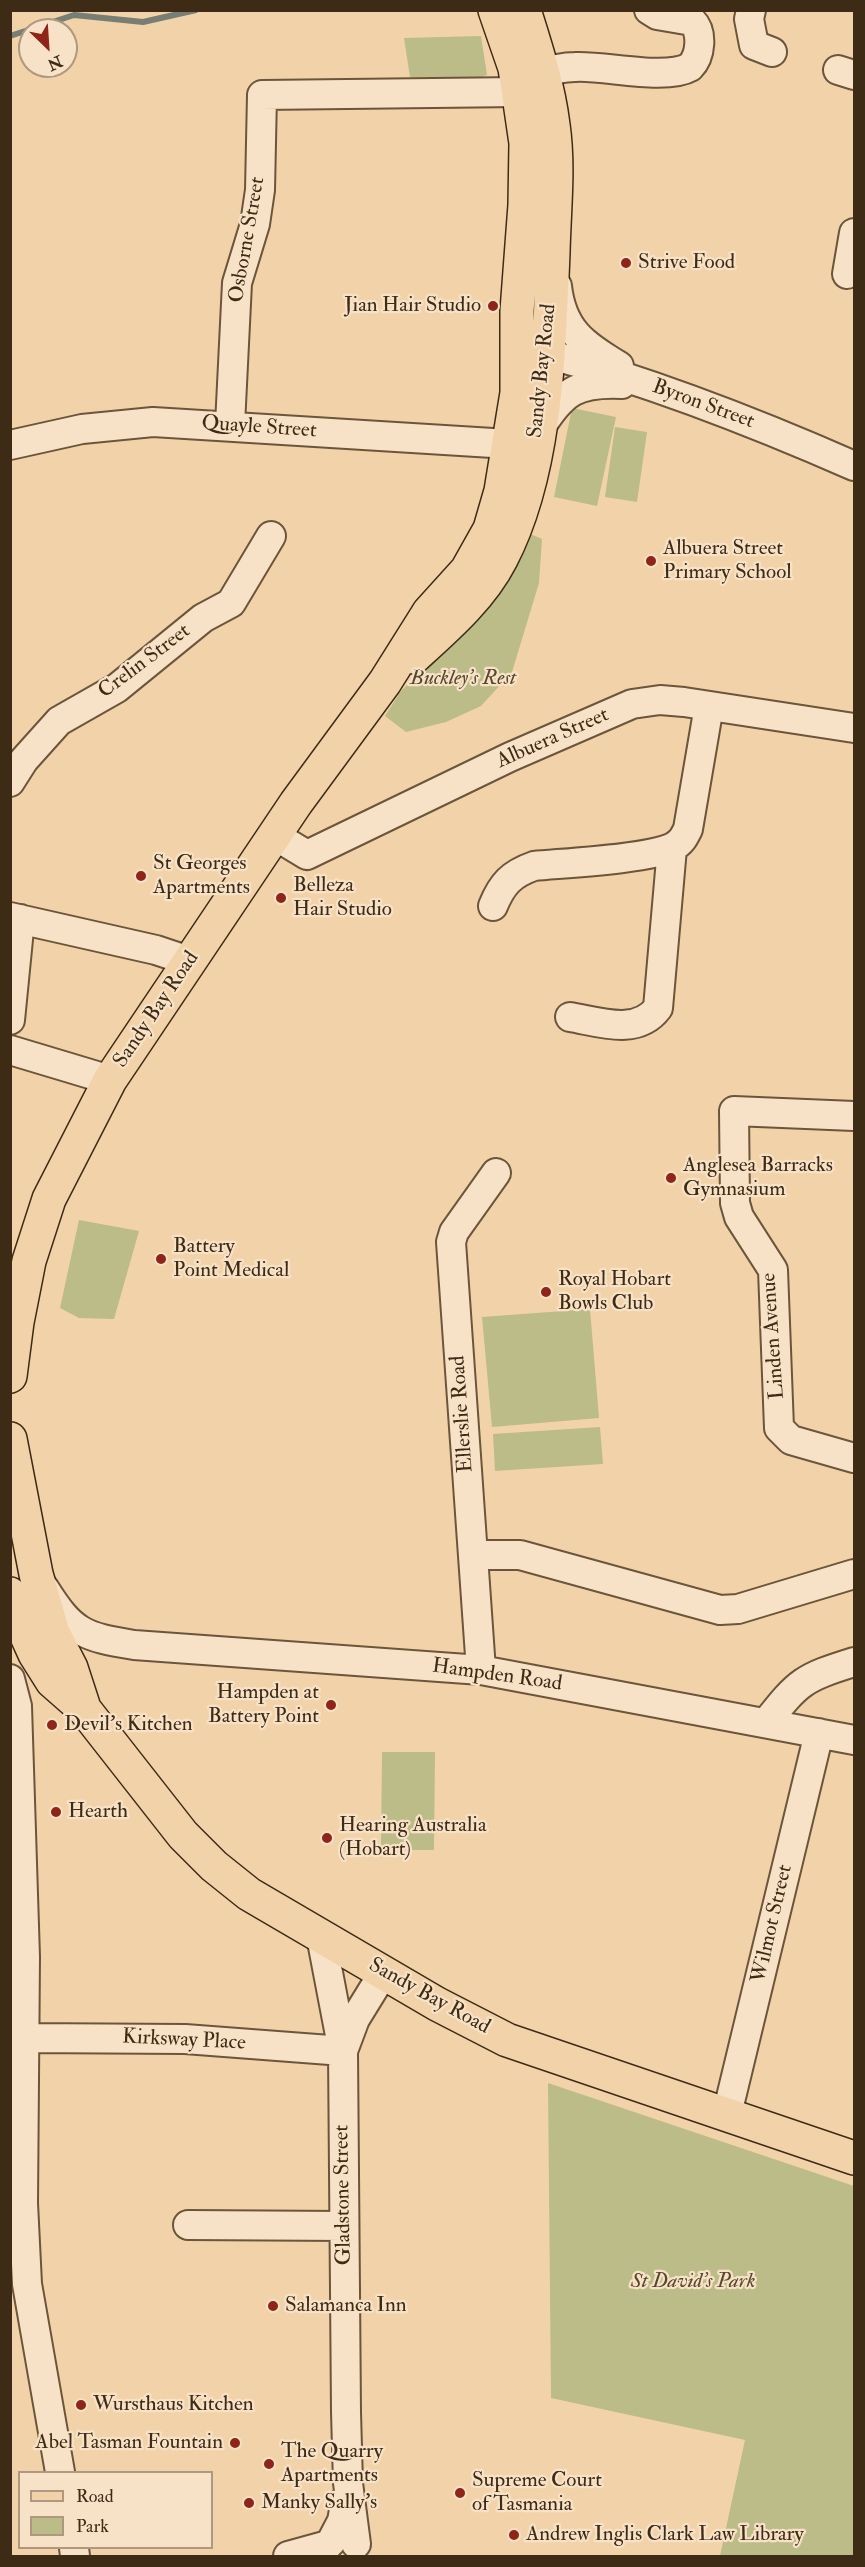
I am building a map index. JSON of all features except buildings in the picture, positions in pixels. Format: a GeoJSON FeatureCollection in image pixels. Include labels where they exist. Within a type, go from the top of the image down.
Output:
{"type":"FeatureCollection","features":[{"type":"Feature","properties":{"kind":"main road","name":"Sandy Bay Road"},"geometry":{"type":"LineString","coordinates":[[495,10],[515,68],[536,86]]}},
{"type":"Feature","properties":{"kind":"main road","name":"Sandy Bay Road"},"geometry":{"type":"LineString","coordinates":[[10,1376],[17,1322],[29,1261],[49,1199],[110,1080],[274,835],[385,682],[429,612],[467,570],[490,529],[501,491],[523,438],[548,354],[553,252],[554,126],[536,86],[524,10]]}},
{"type":"Feature","properties":{"kind":"main road","name":"Sandy Bay Road"},"geometry":{"type":"LineString","coordinates":[[523,438],[517,393],[516,346],[526,143],[536,86]]}},
{"type":"Feature","properties":{"kind":"main road"},"geometry":{"type":"LineString","coordinates":[[516,346],[548,354]]}},
{"type":"Feature","properties":{"kind":"main road","name":"Sandy Bay Road"},"geometry":{"type":"LineString","coordinates":[[10,1439],[18,1532],[36,1574],[53,1633],[70,1668],[85,1710]]}},
{"type":"Feature","properties":{"kind":"main road","name":"Sandy Bay Road"},"geometry":{"type":"LineString","coordinates":[[10,1594],[23,1648],[52,1681],[85,1710],[150,1795],[197,1851],[249,1894],[437,2004],[507,2040],[855,2158]]}},
{"type":"Feature","properties":{"kind":"street"},"geometry":{"type":"LineString","coordinates":[[536,86],[576,66],[609,70],[675,72],[690,67],[699,42],[696,24],[692,21],[657,15],[649,10]]}},
{"type":"Feature","properties":{"kind":"street"},"geometry":{"type":"LineString","coordinates":[[751,10],[749,19],[754,45],[772,52]]}},
{"type":"Feature","properties":{"kind":"street","name":"Osborne Street"},"geometry":{"type":"LineString","coordinates":[[230,425],[237,283],[255,224],[262,94],[536,86]]}},
{"type":"Feature","properties":{"kind":"street"},"geometry":{"type":"LineString","coordinates":[[847,274],[855,233]]}},
{"type":"Feature","properties":{"kind":"street"},"geometry":{"type":"LineString","coordinates":[[553,252],[558,295],[567,326],[586,344],[649,384]]}},
{"type":"Feature","properties":{"kind":"street","name":"Byron Street"},"geometry":{"type":"LineString","coordinates":[[548,354],[649,384],[728,413],[855,466]]}},
{"type":"Feature","properties":{"kind":"street"},"geometry":{"type":"LineString","coordinates":[[523,438],[565,395],[587,384],[649,384]]}},
{"type":"Feature","properties":{"kind":"street","name":"Quayle Street"},"geometry":{"type":"LineString","coordinates":[[10,445],[82,429],[153,422],[523,438]]}},
{"type":"Feature","properties":{"kind":"street","name":"Crelin Street"},"geometry":{"type":"LineString","coordinates":[[10,782],[24,760],[59,721],[117,688],[203,618],[231,603],[271,537]]}},
{"type":"Feature","properties":{"kind":"street","name":"Albuera Street"},"geometry":{"type":"LineString","coordinates":[[274,835],[307,855],[510,757],[632,704],[660,700],[855,728]]}},
{"type":"Feature","properties":{"kind":"street"},"geometry":{"type":"LineString","coordinates":[[493,906],[500,889],[518,871],[534,867],[652,853],[672,848],[682,840],[688,829],[709,706]]}},
{"type":"Feature","properties":{"kind":"street"},"geometry":{"type":"LineString","coordinates":[[570,1017],[628,1026],[642,1023],[658,1008],[672,848]]}},
{"type":"Feature","properties":{"kind":"street"},"geometry":{"type":"LineString","coordinates":[[10,1020],[15,918],[156,950],[189,961]]}},
{"type":"Feature","properties":{"kind":"street"},"geometry":{"type":"LineString","coordinates":[[10,1050],[110,1080]]}},
{"type":"Feature","properties":{"kind":"street","name":"Linden Avenue"},"geometry":{"type":"LineString","coordinates":[[855,1116],[734,1111],[735,1203],[739,1217],[773,1270],[779,1428],[791,1440],[855,1458]]}},
{"type":"Feature","properties":{"kind":"street","name":"Ellerslie Road"},"geometry":{"type":"LineString","coordinates":[[481,1670],[451,1242],[454,1232],[496,1173]]}},
{"type":"Feature","properties":{"kind":"street"},"geometry":{"type":"LineString","coordinates":[[472,1555],[520,1555],[720,1610],[738,1609],[855,1574]]}},
{"type":"Feature","properties":{"kind":"street","name":"Hampden Road"},"geometry":{"type":"LineString","coordinates":[[36,1574],[57,1608],[79,1630],[96,1639],[134,1646],[481,1670],[855,1740]]}},
{"type":"Feature","properties":{"kind":"street","name":"Hampden Road"},"geometry":{"type":"LineString","coordinates":[[70,1668],[77,1655],[84,1651],[134,1646]]}},
{"type":"Feature","properties":{"kind":"street"},"geometry":{"type":"LineString","coordinates":[[766,1723],[793,1689],[812,1675],[855,1662]]}},
{"type":"Feature","properties":{"kind":"street"},"geometry":{"type":"LineString","coordinates":[[10,1679],[17,1706],[18,1957],[25,2038],[23,2203],[27,2284],[60,2471]]}},
{"type":"Feature","properties":{"kind":"street","name":"Wilmot Street"},"geometry":{"type":"LineString","coordinates":[[727,2114],[819,1733]]}},
{"type":"Feature","properties":{"kind":"street","name":"Gladstone Street"},"geometry":{"type":"LineString","coordinates":[[321,1936],[343,2051],[348,2482],[342,2521],[348,2550]]}},
{"type":"Feature","properties":{"kind":"street","name":"Gladstone Street"},"geometry":{"type":"LineString","coordinates":[[343,2051],[354,2019],[384,1972]]}},
{"type":"Feature","properties":{"kind":"street","name":"Kirksway Place"},"geometry":{"type":"LineString","coordinates":[[25,2038],[185,2039],[343,2051]]}},
{"type":"Feature","properties":{"kind":"street"},"geometry":{"type":"LineString","coordinates":[[188,2224],[261,2220],[344,2226]]}},
{"type":"Feature","properties":{"kind":"street"},"geometry":{"type":"LineString","coordinates":[[288,2556],[348,2550]]}},
{"type":"Feature","properties":{"kind":"green space"},"geometry":{"type":"Polygon","coordinates":[[[481,36],[487,75],[481,77],[410,77],[404,38],[481,36]]]}},
{"type":"Feature","properties":{"kind":"green space"},"geometry":{"type":"Polygon","coordinates":[[[572,408],[616,417],[597,506],[554,497],[572,408]]]}},
{"type":"Feature","properties":{"kind":"green space"},"geometry":{"type":"Polygon","coordinates":[[[615,427],[647,432],[637,502],[605,497],[615,427]]]}},
{"type":"Feature","properties":{"kind":"green space","name":"Buckley's Rest"},"geometry":{"type":"Polygon","coordinates":[[[528,533],[542,539],[539,583],[512,672],[481,706],[446,722],[406,732],[385,716],[401,691],[469,625],[528,533]]]}},
{"type":"Feature","properties":{"kind":"green space"},"geometry":{"type":"Polygon","coordinates":[[[79,1220],[139,1231],[114,1319],[79,1318],[60,1308],[79,1220]]]}},
{"type":"Feature","properties":{"kind":"green space"},"geometry":{"type":"Polygon","coordinates":[[[590,1309],[599,1418],[492,1427],[482,1317],[590,1309]]]}},
{"type":"Feature","properties":{"kind":"green space"},"geometry":{"type":"Polygon","coordinates":[[[600,1427],[603,1464],[495,1471],[493,1434],[600,1427]]]}},
{"type":"Feature","properties":{"kind":"green space"},"geometry":{"type":"Polygon","coordinates":[[[382,1752],[435,1752],[434,1850],[381,1850],[382,1752]]]}},
{"type":"Feature","properties":{"kind":"green space","name":"St David's Park"},"geometry":{"type":"Polygon","coordinates":[[[548,2083],[854,2186],[854,2556],[720,2556],[745,2440],[551,2398],[548,2083]]]}},
{"type":"Feature","properties":{"kind":"waterway"},"geometry":{"type":"LineString","coordinates":[[10,36],[74,15],[143,22],[196,10]]}},
{"type":"Feature","properties":{"kind":"place","name":"Strive Food"},"geometry":{"type":"Point","coordinates":[626,263]}},
{"type":"Feature","properties":{"kind":"place","name":"Jian Hair Studio"},"geometry":{"type":"Point","coordinates":[493,306]}},
{"type":"Feature","properties":{"kind":"place","name":"Albuera Street Primary School"},"geometry":{"type":"Point","coordinates":[651,561]}},
{"type":"Feature","properties":{"kind":"place","name":"St Georges Apartments"},"geometry":{"type":"Point","coordinates":[141,876]}},
{"type":"Feature","properties":{"kind":"place","name":"Belleza Hair Studio"},"geometry":{"type":"Point","coordinates":[281,898]}},
{"type":"Feature","properties":{"kind":"place","name":"Anglesea Barracks Gymnasium"},"geometry":{"type":"Point","coordinates":[671,1178]}},
{"type":"Feature","properties":{"kind":"place","name":"Battery Point Medical"},"geometry":{"type":"Point","coordinates":[161,1259]}},
{"type":"Feature","properties":{"kind":"place","name":"Royal Hobart Bowls Club"},"geometry":{"type":"Point","coordinates":[546,1292]}},
{"type":"Feature","properties":{"kind":"place","name":"Hampden at Battery Point"},"geometry":{"type":"Point","coordinates":[331,1705]}},
{"type":"Feature","properties":{"kind":"place","name":"Devil's Kitchen"},"geometry":{"type":"Point","coordinates":[52,1725]}},
{"type":"Feature","properties":{"kind":"place","name":"Hearth"},"geometry":{"type":"Point","coordinates":[56,1812]}},
{"type":"Feature","properties":{"kind":"place","name":"Hearing Australia (Hobart)"},"geometry":{"type":"Point","coordinates":[327,1838]}},
{"type":"Feature","properties":{"kind":"place","name":"Salamanca Inn"},"geometry":{"type":"Point","coordinates":[273,2306]}},
{"type":"Feature","properties":{"kind":"place","name":"Wursthaus Kitchen"},"geometry":{"type":"Point","coordinates":[81,2405]}},
{"type":"Feature","properties":{"kind":"place","name":"Abel Tasman Fountain"},"geometry":{"type":"Point","coordinates":[235,2443]}},
{"type":"Feature","properties":{"kind":"place","name":"The Quarry Apartments"},"geometry":{"type":"Point","coordinates":[269,2464]}},
{"type":"Feature","properties":{"kind":"place","name":"Supreme Court of Tasmania"},"geometry":{"type":"Point","coordinates":[460,2493]}},
{"type":"Feature","properties":{"kind":"place","name":"Manky Sally’s"},"geometry":{"type":"Point","coordinates":[249,2503]}},
{"type":"Feature","properties":{"kind":"place","name":"Andrew Inglis Clark Law Library"},"geometry":{"type":"Point","coordinates":[514,2535]}}]}
